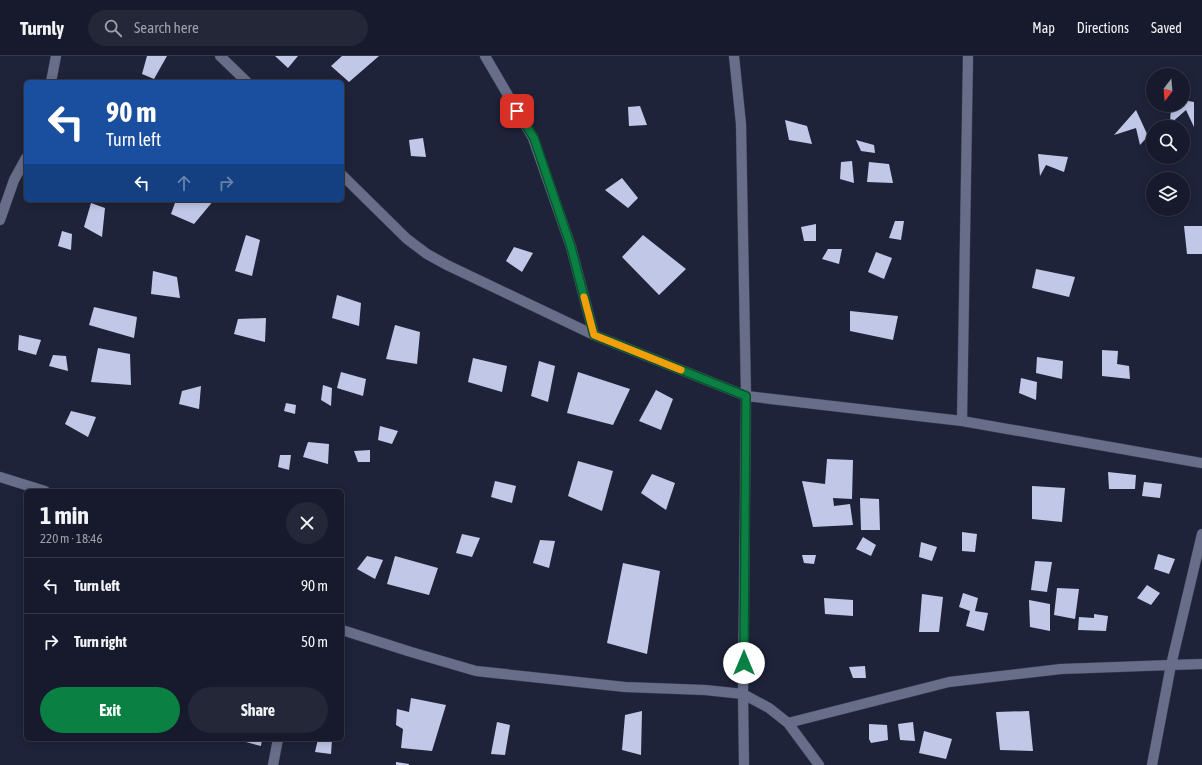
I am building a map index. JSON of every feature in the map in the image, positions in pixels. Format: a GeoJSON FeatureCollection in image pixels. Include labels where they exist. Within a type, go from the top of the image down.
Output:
{"type":"FeatureCollection","features":[{"type":"Feature","properties":{"kind":"street"},"geometry":{"type":"LineString","coordinates":[[51,80],[56,56]]}},
{"type":"Feature","properties":{"kind":"street"},"geometry":{"type":"LineString","coordinates":[[220,56],[245,80]]}},
{"type":"Feature","properties":{"kind":"street"},"geometry":{"type":"LineString","coordinates":[[485,56],[534,138],[571,247],[594,335]]}},
{"type":"Feature","properties":{"kind":"street"},"geometry":{"type":"LineString","coordinates":[[734,56],[741,124],[746,396],[743,694],[744,765]]}},
{"type":"Feature","properties":{"kind":"street"},"geometry":{"type":"LineString","coordinates":[[962,421],[968,56]]}},
{"type":"Feature","properties":{"kind":"street"},"geometry":{"type":"LineString","coordinates":[[0,220],[14,180],[24,162]]}},
{"type":"Feature","properties":{"kind":"street"},"geometry":{"type":"LineString","coordinates":[[344,177],[407,238],[427,254],[447,265],[594,335],[746,396],[962,421],[1202,463]]}},
{"type":"Feature","properties":{"kind":"street"},"geometry":{"type":"LineString","coordinates":[[0,477],[39,489]]}},
{"type":"Feature","properties":{"kind":"street"},"geometry":{"type":"LineString","coordinates":[[1152,765],[1171,665],[1202,534]]}},
{"type":"Feature","properties":{"kind":"street"},"geometry":{"type":"LineString","coordinates":[[344,631],[476,671],[625,687],[705,690],[743,694],[769,708],[788,723],[819,765]]}},
{"type":"Feature","properties":{"kind":"street"},"geometry":{"type":"LineString","coordinates":[[788,723],[949,682],[1061,669],[1202,664]]}},
{"type":"Feature","properties":{"kind":"street"},"geometry":{"type":"LineString","coordinates":[[273,765],[278,741]]}},
{"type":"Feature","properties":{"kind":"building"},"geometry":{"type":"Polygon","coordinates":[[[147,56],[167,56],[154,79],[142,74],[147,56]]]}},
{"type":"Feature","properties":{"kind":"building"},"geometry":{"type":"Polygon","coordinates":[[[275,56],[298,56],[288,68],[275,56]]]}},
{"type":"Feature","properties":{"kind":"building"},"geometry":{"type":"Polygon","coordinates":[[[342,56],[379,56],[349,82],[331,66],[342,56]]]}},
{"type":"Feature","properties":{"kind":"building"},"geometry":{"type":"Polygon","coordinates":[[[1190,101],[1194,102],[1194,127],[1187,112],[1190,112],[1190,101]]]}},
{"type":"Feature","properties":{"kind":"building"},"geometry":{"type":"Polygon","coordinates":[[[640,106],[647,125],[629,126],[628,107],[640,106]]]}},
{"type":"Feature","properties":{"kind":"building"},"geometry":{"type":"Polygon","coordinates":[[[1136,110],[1146,132],[1146,138],[1140,145],[1136,128],[1114,135],[1136,110]]]}},
{"type":"Feature","properties":{"kind":"building"},"geometry":{"type":"Polygon","coordinates":[[[1171,112],[1184,112],[1175,120],[1170,120],[1171,112]]]}},
{"type":"Feature","properties":{"kind":"building"},"geometry":{"type":"Polygon","coordinates":[[[785,120],[807,126],[812,144],[789,140],[785,120]]]}},
{"type":"Feature","properties":{"kind":"building"},"geometry":{"type":"Polygon","coordinates":[[[423,138],[426,157],[411,156],[409,140],[423,138]]]}},
{"type":"Feature","properties":{"kind":"building"},"geometry":{"type":"Polygon","coordinates":[[[856,140],[874,145],[875,153],[861,151],[856,140]]]}},
{"type":"Feature","properties":{"kind":"building"},"geometry":{"type":"Polygon","coordinates":[[[1038,154],[1068,157],[1064,172],[1046,165],[1040,176],[1038,154]]]}},
{"type":"Feature","properties":{"kind":"building"},"geometry":{"type":"Polygon","coordinates":[[[852,161],[854,183],[840,179],[841,162],[852,161]]]}},
{"type":"Feature","properties":{"kind":"building"},"geometry":{"type":"Polygon","coordinates":[[[869,162],[889,164],[893,183],[867,182],[869,162]]]}},
{"type":"Feature","properties":{"kind":"building"},"geometry":{"type":"Polygon","coordinates":[[[622,178],[638,198],[628,208],[605,190],[622,178]]]}},
{"type":"Feature","properties":{"kind":"building"},"geometry":{"type":"Polygon","coordinates":[[[175,202],[212,202],[194,224],[171,214],[175,202]]]}},
{"type":"Feature","properties":{"kind":"building"},"geometry":{"type":"Polygon","coordinates":[[[91,203],[105,208],[102,237],[84,227],[91,203]]]}},
{"type":"Feature","properties":{"kind":"building"},"geometry":{"type":"Polygon","coordinates":[[[895,221],[904,221],[901,240],[889,238],[895,221]]]}},
{"type":"Feature","properties":{"kind":"building"},"geometry":{"type":"Polygon","coordinates":[[[816,224],[816,241],[804,241],[801,227],[816,224]]]}},
{"type":"Feature","properties":{"kind":"building"},"geometry":{"type":"Polygon","coordinates":[[[1184,226],[1202,226],[1202,254],[1187,254],[1184,226]]]}},
{"type":"Feature","properties":{"kind":"building"},"geometry":{"type":"Polygon","coordinates":[[[62,231],[72,234],[71,250],[58,246],[62,231]]]}},
{"type":"Feature","properties":{"kind":"building"},"geometry":{"type":"Polygon","coordinates":[[[246,235],[260,240],[252,276],[235,271],[246,235]]]}},
{"type":"Feature","properties":{"kind":"building"},"geometry":{"type":"Polygon","coordinates":[[[643,235],[686,269],[659,295],[622,257],[643,235]]]}},
{"type":"Feature","properties":{"kind":"building"},"geometry":{"type":"Polygon","coordinates":[[[514,247],[533,253],[522,272],[506,261],[514,247]]]}},
{"type":"Feature","properties":{"kind":"building"},"geometry":{"type":"Polygon","coordinates":[[[828,249],[842,249],[839,264],[822,259],[828,249]]]}},
{"type":"Feature","properties":{"kind":"building"},"geometry":{"type":"Polygon","coordinates":[[[876,252],[892,258],[884,279],[868,272],[876,252]]]}},
{"type":"Feature","properties":{"kind":"building"},"geometry":{"type":"Polygon","coordinates":[[[1036,269],[1075,277],[1069,297],[1032,288],[1036,269]]]}},
{"type":"Feature","properties":{"kind":"building"},"geometry":{"type":"Polygon","coordinates":[[[153,271],[177,277],[180,298],[151,294],[153,271]]]}},
{"type":"Feature","properties":{"kind":"building"},"geometry":{"type":"Polygon","coordinates":[[[337,295],[361,303],[359,326],[332,318],[337,295]]]}},
{"type":"Feature","properties":{"kind":"building"},"geometry":{"type":"Polygon","coordinates":[[[94,307],[137,317],[134,338],[89,325],[94,307]]]}},
{"type":"Feature","properties":{"kind":"building"},"geometry":{"type":"Polygon","coordinates":[[[850,311],[898,316],[893,340],[850,331],[850,311]]]}},
{"type":"Feature","properties":{"kind":"building"},"geometry":{"type":"Polygon","coordinates":[[[266,318],[265,342],[234,334],[238,319],[266,318]]]}},
{"type":"Feature","properties":{"kind":"building"},"geometry":{"type":"Polygon","coordinates":[[[395,325],[420,332],[417,364],[386,359],[395,325]]]}},
{"type":"Feature","properties":{"kind":"building"},"geometry":{"type":"Polygon","coordinates":[[[19,335],[41,340],[36,355],[18,350],[19,335]]]}},
{"type":"Feature","properties":{"kind":"building"},"geometry":{"type":"Polygon","coordinates":[[[98,348],[130,354],[131,385],[91,382],[98,348]]]}},
{"type":"Feature","properties":{"kind":"building"},"geometry":{"type":"Polygon","coordinates":[[[1102,350],[1118,351],[1117,364],[1129,366],[1130,379],[1102,376],[1102,350]]]}},
{"type":"Feature","properties":{"kind":"building"},"geometry":{"type":"Polygon","coordinates":[[[53,355],[66,356],[68,371],[49,366],[53,355]]]}},
{"type":"Feature","properties":{"kind":"building"},"geometry":{"type":"Polygon","coordinates":[[[1037,357],[1063,361],[1062,379],[1036,373],[1037,357]]]}},
{"type":"Feature","properties":{"kind":"building"},"geometry":{"type":"Polygon","coordinates":[[[473,358],[507,366],[502,392],[468,382],[473,358]]]}},
{"type":"Feature","properties":{"kind":"building"},"geometry":{"type":"Polygon","coordinates":[[[539,361],[555,366],[548,402],[531,396],[539,361]]]}},
{"type":"Feature","properties":{"kind":"building"},"geometry":{"type":"Polygon","coordinates":[[[341,372],[366,379],[363,396],[337,388],[341,372]]]}},
{"type":"Feature","properties":{"kind":"building"},"geometry":{"type":"Polygon","coordinates":[[[578,372],[630,389],[613,425],[567,413],[578,372]]]}},
{"type":"Feature","properties":{"kind":"building"},"geometry":{"type":"Polygon","coordinates":[[[1021,378],[1037,382],[1036,400],[1019,393],[1021,378]]]}},
{"type":"Feature","properties":{"kind":"building"},"geometry":{"type":"Polygon","coordinates":[[[323,385],[332,388],[331,406],[321,400],[323,385]]]}},
{"type":"Feature","properties":{"kind":"building"},"geometry":{"type":"Polygon","coordinates":[[[201,386],[199,409],[179,404],[182,391],[201,386]]]}},
{"type":"Feature","properties":{"kind":"building"},"geometry":{"type":"Polygon","coordinates":[[[656,390],[673,399],[661,430],[639,421],[656,390]]]}},
{"type":"Feature","properties":{"kind":"building"},"geometry":{"type":"Polygon","coordinates":[[[286,403],[296,405],[295,414],[284,411],[286,403]]]}},
{"type":"Feature","properties":{"kind":"building"},"geometry":{"type":"Polygon","coordinates":[[[71,411],[96,417],[88,437],[65,424],[71,411]]]}},
{"type":"Feature","properties":{"kind":"building"},"geometry":{"type":"Polygon","coordinates":[[[380,426],[398,431],[392,444],[378,440],[380,426]]]}},
{"type":"Feature","properties":{"kind":"building"},"geometry":{"type":"Polygon","coordinates":[[[308,442],[329,444],[328,464],[303,457],[308,442]]]}},
{"type":"Feature","properties":{"kind":"building"},"geometry":{"type":"Polygon","coordinates":[[[370,450],[370,462],[358,462],[354,451],[370,450]]]}},
{"type":"Feature","properties":{"kind":"building"},"geometry":{"type":"Polygon","coordinates":[[[280,455],[291,455],[289,470],[278,467],[280,455]]]}},
{"type":"Feature","properties":{"kind":"building"},"geometry":{"type":"Polygon","coordinates":[[[827,459],[853,460],[852,499],[833,498],[834,506],[850,504],[853,525],[813,527],[802,481],[825,484],[827,459]]]}},
{"type":"Feature","properties":{"kind":"building"},"geometry":{"type":"Polygon","coordinates":[[[578,461],[613,471],[602,511],[568,496],[578,461]]]}},
{"type":"Feature","properties":{"kind":"building"},"geometry":{"type":"Polygon","coordinates":[[[1108,472],[1136,475],[1135,489],[1109,489],[1108,472]]]}},
{"type":"Feature","properties":{"kind":"building"},"geometry":{"type":"Polygon","coordinates":[[[652,474],[675,483],[666,510],[641,493],[652,474]]]}},
{"type":"Feature","properties":{"kind":"building"},"geometry":{"type":"Polygon","coordinates":[[[495,481],[516,486],[512,503],[491,497],[495,481]]]}},
{"type":"Feature","properties":{"kind":"building"},"geometry":{"type":"Polygon","coordinates":[[[1144,482],[1162,484],[1160,498],[1142,496],[1144,482]]]}},
{"type":"Feature","properties":{"kind":"building"},"geometry":{"type":"Polygon","coordinates":[[[1032,486],[1065,488],[1062,522],[1032,519],[1032,486]]]}},
{"type":"Feature","properties":{"kind":"building"},"geometry":{"type":"Polygon","coordinates":[[[860,498],[879,499],[880,530],[861,530],[860,498]]]}},
{"type":"Feature","properties":{"kind":"building"},"geometry":{"type":"Polygon","coordinates":[[[962,532],[977,534],[975,552],[962,551],[962,532]]]}},
{"type":"Feature","properties":{"kind":"building"},"geometry":{"type":"Polygon","coordinates":[[[462,534],[480,538],[472,557],[456,553],[462,534]]]}},
{"type":"Feature","properties":{"kind":"building"},"geometry":{"type":"Polygon","coordinates":[[[863,537],[876,545],[871,556],[856,549],[863,537]]]}},
{"type":"Feature","properties":{"kind":"building"},"geometry":{"type":"Polygon","coordinates":[[[540,540],[555,541],[549,568],[533,563],[540,540]]]}},
{"type":"Feature","properties":{"kind":"building"},"geometry":{"type":"Polygon","coordinates":[[[921,542],[937,547],[932,561],[919,557],[921,542]]]}},
{"type":"Feature","properties":{"kind":"building"},"geometry":{"type":"Polygon","coordinates":[[[1158,554],[1175,559],[1169,574],[1154,569],[1158,554]]]}},
{"type":"Feature","properties":{"kind":"building"},"geometry":{"type":"Polygon","coordinates":[[[802,555],[816,555],[814,564],[804,563],[802,555]]]}},
{"type":"Feature","properties":{"kind":"building"},"geometry":{"type":"Polygon","coordinates":[[[367,556],[383,560],[375,579],[357,569],[367,556]]]}},
{"type":"Feature","properties":{"kind":"building"},"geometry":{"type":"Polygon","coordinates":[[[395,556],[438,568],[429,595],[387,584],[395,556]]]}},
{"type":"Feature","properties":{"kind":"building"},"geometry":{"type":"Polygon","coordinates":[[[1035,561],[1052,562],[1047,592],[1031,590],[1035,561]]]}},
{"type":"Feature","properties":{"kind":"building"},"geometry":{"type":"Polygon","coordinates":[[[623,563],[660,571],[647,654],[607,643],[623,563]]]}},
{"type":"Feature","properties":{"kind":"building"},"geometry":{"type":"Polygon","coordinates":[[[1147,585],[1160,593],[1151,605],[1137,598],[1147,585]]]}},
{"type":"Feature","properties":{"kind":"building"},"geometry":{"type":"Polygon","coordinates":[[[1057,588],[1079,589],[1075,619],[1054,615],[1057,588]]]}},
{"type":"Feature","properties":{"kind":"building"},"geometry":{"type":"Polygon","coordinates":[[[963,593],[978,598],[975,611],[988,613],[984,631],[966,626],[970,611],[959,607],[963,593]]]}},
{"type":"Feature","properties":{"kind":"building"},"geometry":{"type":"Polygon","coordinates":[[[922,594],[943,597],[939,632],[919,632],[922,594]]]}},
{"type":"Feature","properties":{"kind":"building"},"geometry":{"type":"Polygon","coordinates":[[[824,598],[853,600],[853,616],[825,614],[824,598]]]}},
{"type":"Feature","properties":{"kind":"building"},"geometry":{"type":"Polygon","coordinates":[[[1029,600],[1050,604],[1050,631],[1030,627],[1029,600]]]}},
{"type":"Feature","properties":{"kind":"building"},"geometry":{"type":"Polygon","coordinates":[[[1094,614],[1108,616],[1106,631],[1078,630],[1079,617],[1094,618],[1094,614]]]}},
{"type":"Feature","properties":{"kind":"building"},"geometry":{"type":"Polygon","coordinates":[[[865,666],[866,678],[853,678],[849,667],[865,666]]]}},
{"type":"Feature","properties":{"kind":"building"},"geometry":{"type":"Polygon","coordinates":[[[411,698],[446,705],[432,751],[401,748],[403,729],[396,725],[397,709],[409,712],[411,698]]]}},
{"type":"Feature","properties":{"kind":"building"},"geometry":{"type":"Polygon","coordinates":[[[642,711],[641,755],[622,750],[625,715],[642,711]]]}},
{"type":"Feature","properties":{"kind":"building"},"geometry":{"type":"Polygon","coordinates":[[[1029,711],[1033,751],[1000,750],[996,712],[1029,711]]]}},
{"type":"Feature","properties":{"kind":"building"},"geometry":{"type":"Polygon","coordinates":[[[497,722],[510,725],[505,755],[491,754],[497,722]]]}},
{"type":"Feature","properties":{"kind":"building"},"geometry":{"type":"Polygon","coordinates":[[[913,722],[915,741],[900,740],[898,724],[913,722]]]}},
{"type":"Feature","properties":{"kind":"building"},"geometry":{"type":"Polygon","coordinates":[[[869,724],[887,725],[888,740],[871,743],[869,739],[869,724]]]}},
{"type":"Feature","properties":{"kind":"building"},"geometry":{"type":"Polygon","coordinates":[[[924,731],[952,739],[946,759],[919,753],[924,731]]]}},
{"type":"Feature","properties":{"kind":"building"},"geometry":{"type":"Polygon","coordinates":[[[246,741],[262,741],[261,746],[246,741]]]}},
{"type":"Feature","properties":{"kind":"building"},"geometry":{"type":"Polygon","coordinates":[[[318,741],[332,741],[331,754],[315,752],[318,741]]]}},
{"type":"Feature","properties":{"kind":"building"},"geometry":{"type":"Polygon","coordinates":[[[396,762],[409,764],[409,765],[396,765],[396,762]]]}},
{"type":"Feature","properties":{"kind":"slow traffic"},"geometry":{"type":"LineString","coordinates":[[584,297],[594,335],[681,370]]}},
{"type":"Feature","properties":{"kind":"route"},"geometry":{"type":"LineString","coordinates":[[517,111],[534,138],[571,247],[594,335],[746,396],[744,663]]}}]}
